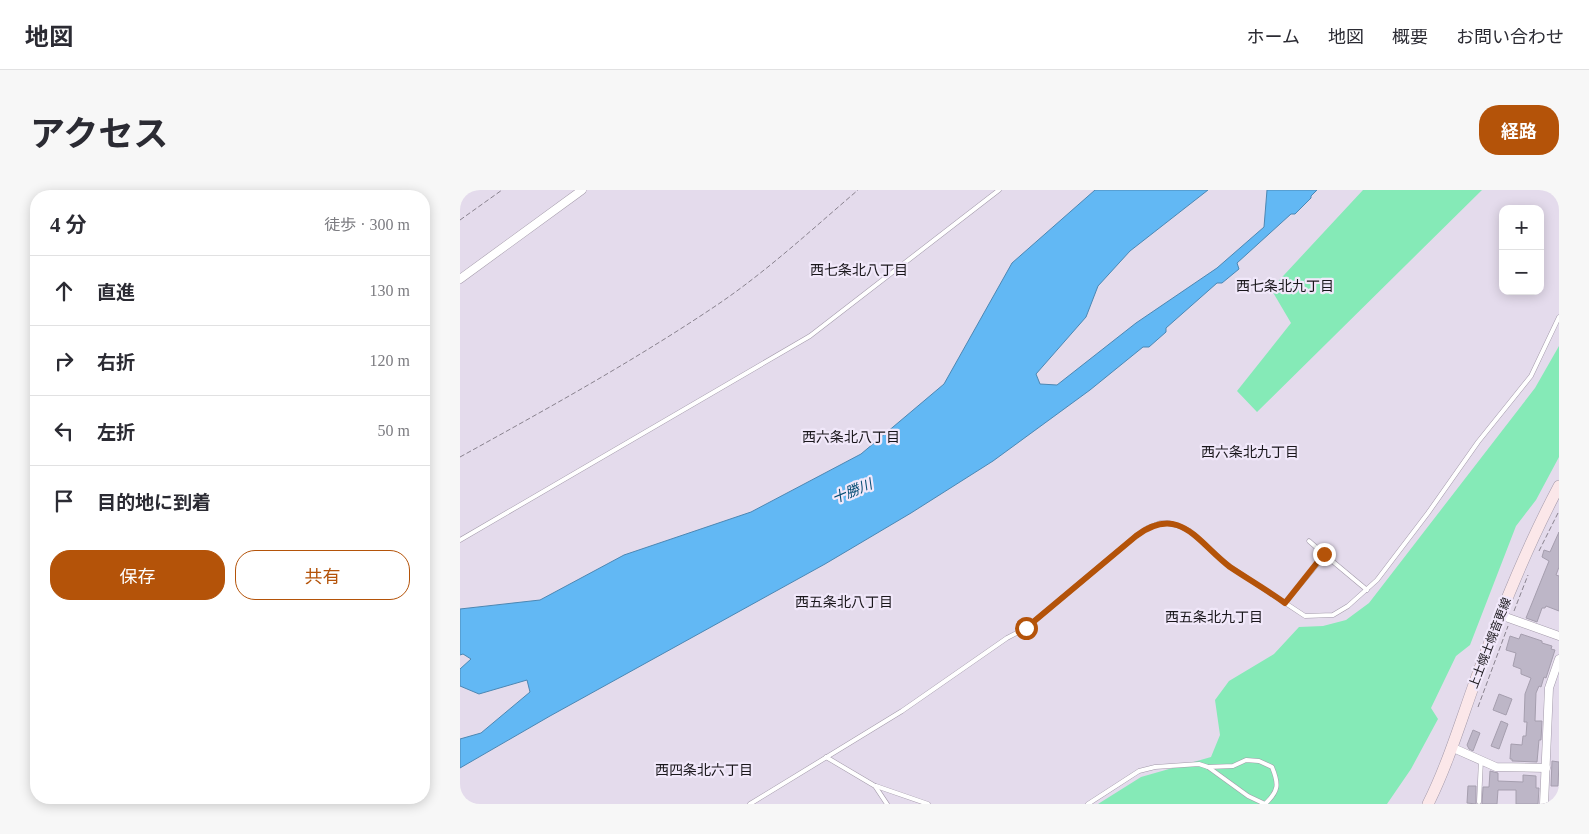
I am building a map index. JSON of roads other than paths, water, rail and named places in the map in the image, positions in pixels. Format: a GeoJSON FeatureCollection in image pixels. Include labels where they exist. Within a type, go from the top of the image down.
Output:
{"type":"FeatureCollection","features":[{"type":"Feature","properties":{"kind":"main road","name":"上士幌士幌音更線"},"geometry":{"type":"LineString","coordinates":[[1428,804],[1505,617],[1542,518],[1559,486]]}},
{"type":"Feature","properties":{"kind":"street"},"geometry":{"type":"LineString","coordinates":[[460,279],[582,190]]}},
{"type":"Feature","properties":{"kind":"street"},"geometry":{"type":"LineString","coordinates":[[1505,617],[1559,636]]}},
{"type":"Feature","properties":{"kind":"street"},"geometry":{"type":"LineString","coordinates":[[1544,804],[1549,688],[1559,659]]}},
{"type":"Feature","properties":{"kind":"street"},"geometry":{"type":"LineString","coordinates":[[1451,747],[1496,766],[1546,768]]}},
{"type":"Feature","properties":{"kind":"lane"},"geometry":{"type":"LineString","coordinates":[[460,540],[810,336],[999,190]]}},
{"type":"Feature","properties":{"kind":"lane"},"geometry":{"type":"LineString","coordinates":[[750,804],[902,711],[1008,638],[1026,628],[1142,532],[1160,523],[1169,523],[1190,531],[1229,566],[1305,616],[1333,615],[1348,606],[1377,580],[1406,543],[1478,442],[1531,376],[1559,317]]}},
{"type":"Feature","properties":{"kind":"lane"},"geometry":{"type":"LineString","coordinates":[[1309,541],[1367,590]]}},
{"type":"Feature","properties":{"kind":"lane"},"geometry":{"type":"LineString","coordinates":[[1285,603],[1324,554]]}},
{"type":"Feature","properties":{"kind":"lane"},"geometry":{"type":"LineString","coordinates":[[826,757],[875,786],[928,804]]}},
{"type":"Feature","properties":{"kind":"lane"},"geometry":{"type":"LineString","coordinates":[[1088,804],[1140,771],[1154,767],[1199,764],[1208,767],[1248,796],[1265,804],[1277,790],[1277,778],[1272,767],[1259,761],[1246,760],[1233,766],[1208,767]]}},
{"type":"Feature","properties":{"kind":"lane"},"geometry":{"type":"LineString","coordinates":[[1479,802],[1481,760]]}},
{"type":"Feature","properties":{"kind":"lane"},"geometry":{"type":"LineString","coordinates":[[875,786],[887,804]]}},
{"type":"Feature","properties":{"kind":"water","name":"十勝川"},"geometry":{"type":"Polygon","coordinates":[[[1095,190],[1208,190],[1130,251],[1098,286],[1086,317],[1036,374],[1040,384],[1057,385],[1136,323],[1217,268],[1264,227],[1267,190],[1317,190],[1295,214],[1291,214],[1237,263],[1239,269],[1222,283],[1217,283],[1166,328],[1166,332],[1149,347],[1143,347],[1090,390],[993,461],[825,564],[460,768],[460,739],[481,733],[530,692],[527,680],[479,694],[460,686],[460,669],[471,659],[463,654],[460,655],[460,609],[540,600],[624,555],[751,512],[861,454],[944,384],[1012,263],[1095,190]]]}},
{"type":"Feature","properties":{"kind":"district","name":"西七条北八丁目"},"geometry":{"type":"Point","coordinates":[859,270]}},
{"type":"Feature","properties":{"kind":"district","name":"西七条北九丁目"},"geometry":{"type":"Point","coordinates":[1285,286]}},
{"type":"Feature","properties":{"kind":"district","name":"西六条北八丁目"},"geometry":{"type":"Point","coordinates":[851,437]}},
{"type":"Feature","properties":{"kind":"district","name":"西六条北九丁目"},"geometry":{"type":"Point","coordinates":[1250,452]}},
{"type":"Feature","properties":{"kind":"district","name":"西五条北八丁目"},"geometry":{"type":"Point","coordinates":[844,602]}},
{"type":"Feature","properties":{"kind":"district","name":"西五条北九丁目"},"geometry":{"type":"Point","coordinates":[1214,617]}},
{"type":"Feature","properties":{"kind":"district","name":"西四条北六丁目"},"geometry":{"type":"Point","coordinates":[704,770]}}]}
